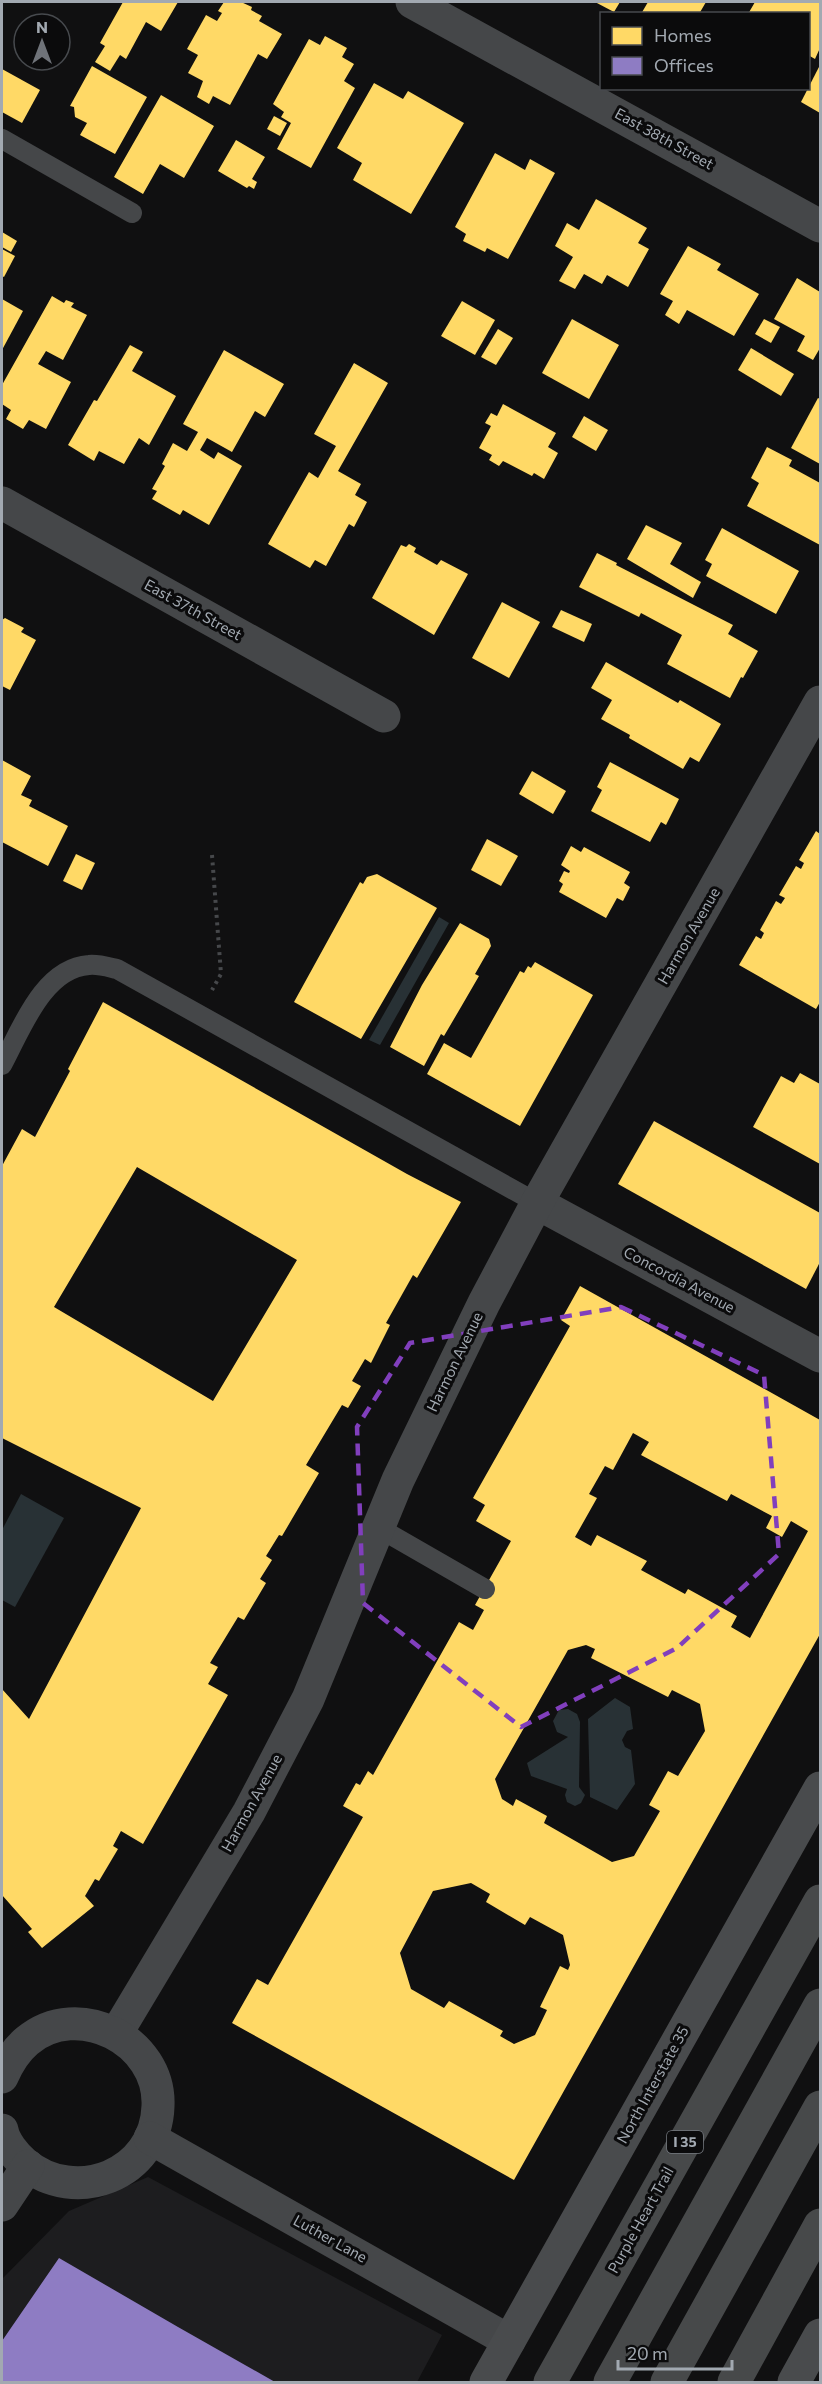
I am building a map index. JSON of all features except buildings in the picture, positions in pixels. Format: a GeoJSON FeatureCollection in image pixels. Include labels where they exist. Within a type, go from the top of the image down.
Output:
{"type":"FeatureCollection","features":[{"type":"Feature","properties":{"kind":"highway","name":"Purple Heart Trail"},"geometry":{"type":"LineString","coordinates":[[550,2382],[820,1901]]}},
{"type":"Feature","properties":{"kind":"highway"},"geometry":{"type":"LineString","coordinates":[[610,2382],[820,2005]]}},
{"type":"Feature","properties":{"kind":"highway"},"geometry":{"type":"LineString","coordinates":[[667,2382],[820,2107]]}},
{"type":"Feature","properties":{"kind":"highway"},"geometry":{"type":"LineString","coordinates":[[734,2382],[820,2225]]}},
{"type":"Feature","properties":{"kind":"main road","name":"North Interstate 35"},"geometry":{"type":"LineString","coordinates":[[486,2382],[820,1788]]}},
{"type":"Feature","properties":{"kind":"main road"},"geometry":{"type":"LineString","coordinates":[[794,2382],[820,2335]]}},
{"type":"Feature","properties":{"kind":"street","name":"East 38th Street"},"geometry":{"type":"LineString","coordinates":[[412,2],[820,226]]}},
{"type":"Feature","properties":{"kind":"street","name":"East 37th Street"},"geometry":{"type":"LineString","coordinates":[[2,503],[384,716]]}},
{"type":"Feature","properties":{"kind":"street","name":"Harmon Avenue"},"geometry":{"type":"LineString","coordinates":[[117,2034],[249,1812],[303,1709],[398,1480],[478,1314],[537,1203],[819,708]]}},
{"type":"Feature","properties":{"kind":"street","name":"Concordia Avenue"},"geometry":{"type":"LineString","coordinates":[[537,1203],[820,1356]]}},
{"type":"Feature","properties":{"kind":"street"},"geometry":{"type":"LineString","coordinates":[[2,2130],[17,2157],[39,2175],[65,2184],[92,2183],[118,2173],[139,2156],[153,2133],[158,2106],[155,2080],[143,2057],[125,2039],[102,2028],[77,2023],[52,2028],[28,2040],[6,2057]]}},
{"type":"Feature","properties":{"kind":"street","name":"Luther Lane"},"geometry":{"type":"LineString","coordinates":[[150,2138],[509,2341]]}},
{"type":"Feature","properties":{"kind":"street"},"geometry":{"type":"LineString","coordinates":[[2,2205],[28,2166]]}},
{"type":"Feature","properties":{"kind":"lane"},"geometry":{"type":"LineString","coordinates":[[2,139],[132,213]]}},
{"type":"Feature","properties":{"kind":"lane"},"geometry":{"type":"LineString","coordinates":[[2,1065],[45,987],[63,972],[89,965],[117,969],[537,1203]]}},
{"type":"Feature","properties":{"kind":"lane"},"geometry":{"type":"LineString","coordinates":[[379,1528],[485,1589]]}},
{"type":"Feature","properties":{"kind":"path"},"geometry":{"type":"LineString","coordinates":[[199,1014],[220,974],[212,855]]}},
{"type":"Feature","properties":{"kind":"highlighted area"},"geometry":{"type":"Polygon","coordinates":[[[621,1307],[764,1375],[779,1554],[677,1648],[521,1727],[363,1603],[357,1427],[410,1343],[621,1307]]]}},
{"type":"Feature","properties":{"kind":"shaded area"},"geometry":{"type":"Polygon","coordinates":[[[439,917],[449,923],[380,1045],[369,1040],[439,917]]]}},
{"type":"Feature","properties":{"kind":"shaded area"},"geometry":{"type":"Polygon","coordinates":[[[21,1494],[64,1518],[15,1607],[2,1600],[2,1530],[21,1494]]]}},
{"type":"Feature","properties":{"kind":"shaded area"},"geometry":{"type":"Polygon","coordinates":[[[615,1698],[630,1707],[633,1729],[627,1731],[622,1740],[625,1747],[631,1750],[635,1784],[617,1810],[590,1797],[588,1719],[615,1698]]]}},
{"type":"Feature","properties":{"kind":"shaded area"},"geometry":{"type":"Polygon","coordinates":[[[568,1709],[577,1714],[580,1722],[579,1787],[585,1795],[581,1803],[575,1806],[567,1802],[565,1795],[567,1789],[531,1776],[527,1763],[568,1737],[557,1732],[553,1721],[559,1710],[568,1709]]]}},
{"type":"Feature","properties":{"kind":"shaded area"},"geometry":{"type":"Polygon","coordinates":[[[148,2177],[442,2335],[417,2382],[2,2382],[2,2279],[69,2211],[148,2177]]]}}]}
